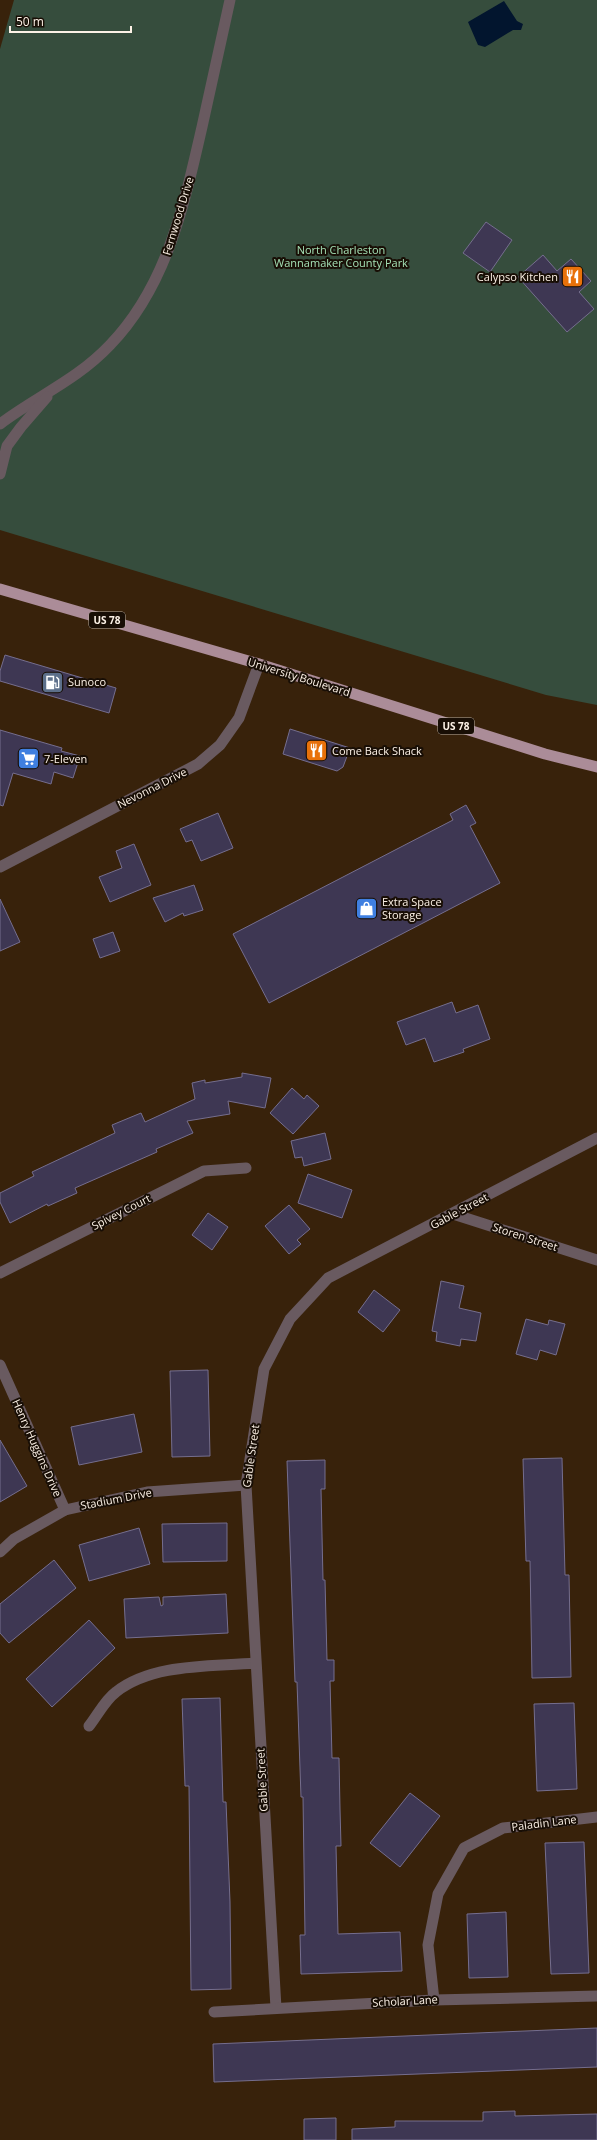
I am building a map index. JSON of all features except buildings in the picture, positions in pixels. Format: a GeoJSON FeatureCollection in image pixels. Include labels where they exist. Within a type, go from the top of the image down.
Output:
{"type":"FeatureCollection","features":[{"type":"Feature","properties":{"kind":"main road","name":"University Boulevard"},"geometry":{"type":"LineString","coordinates":[[0,589],[259,664],[545,754],[597,767]]}},
{"type":"Feature","properties":{"kind":"street","name":"Fernwood Drive"},"geometry":{"type":"LineString","coordinates":[[0,424],[24,405],[52,392],[81,372],[110,345],[134,318],[151,291],[171,244],[190,178],[230,0]]}},
{"type":"Feature","properties":{"kind":"street","name":"Fernwood Drive"},"geometry":{"type":"LineString","coordinates":[[0,474],[7,446],[21,427],[52,392]]}},
{"type":"Feature","properties":{"kind":"street","name":"Nevonna Drive"},"geometry":{"type":"LineString","coordinates":[[0,868],[198,764],[220,745],[239,718],[259,664]]}},
{"type":"Feature","properties":{"kind":"street","name":"Gable Street"},"geometry":{"type":"LineString","coordinates":[[276,2008],[255,1663],[246,1485],[264,1369],[290,1319],[328,1278],[597,1138]]}},
{"type":"Feature","properties":{"kind":"street","name":"Spivey Court"},"geometry":{"type":"LineString","coordinates":[[0,1273],[204,1171],[246,1168]]}},
{"type":"Feature","properties":{"kind":"street","name":"Storen Street"},"geometry":{"type":"LineString","coordinates":[[453,1214],[597,1260]]}},
{"type":"Feature","properties":{"kind":"street","name":"Henry Huggins Drive"},"geometry":{"type":"LineString","coordinates":[[0,1365],[65,1510]]}},
{"type":"Feature","properties":{"kind":"street","name":"Stadium Drive"},"geometry":{"type":"LineString","coordinates":[[0,1552],[14,1539],[65,1510],[147,1492],[246,1485]]}},
{"type":"Feature","properties":{"kind":"street"},"geometry":{"type":"LineString","coordinates":[[90,1726],[115,1692],[144,1677],[177,1670],[255,1663]]}},
{"type":"Feature","properties":{"kind":"street","name":"Paladin Lane"},"geometry":{"type":"LineString","coordinates":[[434,2000],[428,1944],[438,1894],[464,1848],[503,1828],[597,1817]]}},
{"type":"Feature","properties":{"kind":"street","name":"Scholar Lane"},"geometry":{"type":"LineString","coordinates":[[214,2012],[434,2000],[597,1996]]}},
{"type":"Feature","properties":{"kind":"green space","name":"North Charleston Wannamaker County Park"},"geometry":{"type":"Polygon","coordinates":[[[14,0],[597,0],[597,705],[546,695],[0,530],[0,49],[14,0]]]}},
{"type":"Feature","properties":{"kind":"water"},"geometry":{"type":"Polygon","coordinates":[[[504,1],[517,21],[523,24],[521,30],[513,30],[485,47],[478,45],[468,22],[504,1]]]}},
{"type":"Feature","properties":{"kind":"place","name":"Calypso Kitchen"},"geometry":{"type":"Point","coordinates":[573,277]}},
{"type":"Feature","properties":{"kind":"place","name":"Sunoco"},"geometry":{"type":"Point","coordinates":[53,682]}},
{"type":"Feature","properties":{"kind":"place","name":"Come Back Shack"},"geometry":{"type":"Point","coordinates":[316,751]}},
{"type":"Feature","properties":{"kind":"place","name":"7-Eleven"},"geometry":{"type":"Point","coordinates":[29,759]}},
{"type":"Feature","properties":{"kind":"place","name":"Extra Space Storage"},"geometry":{"type":"Point","coordinates":[367,908]}}]}
